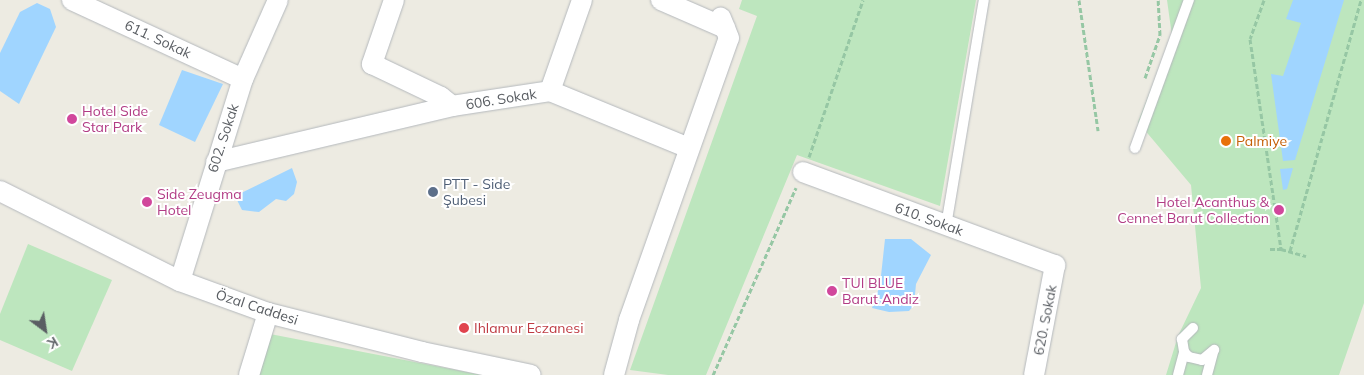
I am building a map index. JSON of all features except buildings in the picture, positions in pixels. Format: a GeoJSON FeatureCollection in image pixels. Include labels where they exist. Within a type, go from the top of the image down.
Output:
{"type":"FeatureCollection","features":[{"type":"Feature","properties":{"kind":"street","name":"611. Sokak"},"geometry":{"type":"LineString","coordinates":[[72,0],[243,78]]}},
{"type":"Feature","properties":{"kind":"street","name":"602. Sokak"},"geometry":{"type":"LineString","coordinates":[[180,281],[243,78],[278,0]]}},
{"type":"Feature","properties":{"kind":"street","name":"606. Sokak"},"geometry":{"type":"LineString","coordinates":[[394,0],[372,64],[440,97],[452,106],[550,91],[689,148]]}},
{"type":"Feature","properties":{"kind":"street"},"geometry":{"type":"LineString","coordinates":[[550,91],[582,0]]}},
{"type":"Feature","properties":{"kind":"street"},"geometry":{"type":"LineString","coordinates":[[614,375],[629,320],[689,148],[730,38],[723,23],[661,0]]}},
{"type":"Feature","properties":{"kind":"street"},"geometry":{"type":"LineString","coordinates":[[216,162],[452,106]]}},
{"type":"Feature","properties":{"kind":"street","name":"610. Sokak"},"geometry":{"type":"LineString","coordinates":[[803,172],[1056,265]]}},
{"type":"Feature","properties":{"kind":"street","name":"Özal Caddesi"},"geometry":{"type":"LineString","coordinates":[[0,191],[180,281],[268,312],[422,352],[531,375]]}},
{"type":"Feature","properties":{"kind":"street","name":"620. Sokak"},"geometry":{"type":"LineString","coordinates":[[1034,375],[1056,265]]}},
{"type":"Feature","properties":{"kind":"street"},"geometry":{"type":"LineString","coordinates":[[249,375],[268,312]]}},
{"type":"Feature","properties":{"kind":"lane"},"geometry":{"type":"LineString","coordinates":[[946,226],[984,0]]}},
{"type":"Feature","properties":{"kind":"lane"},"geometry":{"type":"LineString","coordinates":[[1134,148],[1189,0]]}},
{"type":"Feature","properties":{"kind":"lane"},"geometry":{"type":"LineString","coordinates":[[1178,375],[1184,352],[1182,339],[1193,328]]}},
{"type":"Feature","properties":{"kind":"lane"},"geometry":{"type":"LineString","coordinates":[[1184,352],[1195,360],[1208,358],[1214,352],[1207,375]]}},
{"type":"Feature","properties":{"kind":"path"},"geometry":{"type":"LineString","coordinates":[[713,375],[803,172],[863,0]]}},
{"type":"Feature","properties":{"kind":"path"},"geometry":{"type":"LineString","coordinates":[[1079,0],[1098,132]]}},
{"type":"Feature","properties":{"kind":"path"},"geometry":{"type":"LineString","coordinates":[[1142,88],[1160,35],[1158,0]]}},
{"type":"Feature","properties":{"kind":"path"},"geometry":{"type":"LineString","coordinates":[[1264,0],[1250,39],[1281,249]]}},
{"type":"Feature","properties":{"kind":"path"},"geometry":{"type":"LineString","coordinates":[[1290,251],[1361,0]]}},
{"type":"Feature","properties":{"kind":"path"},"geometry":{"type":"LineString","coordinates":[[1270,249],[1281,249],[1306,256]]}},
{"type":"Feature","properties":{"kind":"green space"},"geometry":{"type":"Polygon","coordinates":[[[742,0],[976,0],[940,206],[797,155],[706,375],[668,375],[630,370],[757,16],[739,9],[742,0]]]}},
{"type":"Feature","properties":{"kind":"green space","name":"Hotel Acanthus & Cennet Barut Collection"},"geometry":{"type":"Polygon","coordinates":[[[1167,0],[1364,0],[1364,303],[1339,375],[1166,375],[1178,336],[1201,288],[1191,185],[1138,122],[1172,36],[1167,0]]]}},
{"type":"Feature","properties":{"kind":"green space"},"geometry":{"type":"Polygon","coordinates":[[[28,244],[112,280],[72,371],[0,340],[0,314],[28,244]]]}},
{"type":"Feature","properties":{"kind":"green space"},"geometry":{"type":"Polygon","coordinates":[[[270,334],[482,375],[257,375],[270,334]]]}},
{"type":"Feature","properties":{"kind":"water"},"geometry":{"type":"Polygon","coordinates":[[[1293,0],[1344,0],[1295,160],[1283,161],[1271,74],[1283,76],[1301,23],[1286,19],[1293,0]]]}},
{"type":"Feature","properties":{"kind":"water"},"geometry":{"type":"Polygon","coordinates":[[[37,3],[50,9],[56,27],[19,104],[0,91],[0,53],[20,12],[37,3]]]}},
{"type":"Feature","properties":{"kind":"water"},"geometry":{"type":"Polygon","coordinates":[[[182,70],[223,84],[195,142],[159,125],[182,70]]]}},
{"type":"Feature","properties":{"kind":"water"},"geometry":{"type":"Polygon","coordinates":[[[292,168],[297,182],[294,194],[286,201],[276,199],[259,212],[242,210],[235,196],[292,168]]]}},
{"type":"Feature","properties":{"kind":"water"},"geometry":{"type":"Polygon","coordinates":[[[1293,168],[1287,189],[1283,190],[1280,169],[1293,168]]]}},
{"type":"Feature","properties":{"kind":"water"},"geometry":{"type":"Polygon","coordinates":[[[885,239],[911,239],[931,255],[916,284],[914,305],[909,311],[889,312],[872,308],[880,285],[885,239]]]}},
{"type":"Feature","properties":{"kind":"place","name":"Hotel Side Star Park"},"geometry":{"type":"Point","coordinates":[72,119]}},
{"type":"Feature","properties":{"kind":"place","name":"Palmiye"},"geometry":{"type":"Point","coordinates":[1226,141]}},
{"type":"Feature","properties":{"kind":"place","name":"PTT - Side Şubesi"},"geometry":{"type":"Point","coordinates":[433,192]}},
{"type":"Feature","properties":{"kind":"place","name":"Side Zeugma Hotel"},"geometry":{"type":"Point","coordinates":[147,202]}},
{"type":"Feature","properties":{"kind":"place","name":"Hotel Acanthus & Cennet Barut Collection"},"geometry":{"type":"Point","coordinates":[1279,210]}},
{"type":"Feature","properties":{"kind":"place","name":"TUI BLUE Barut Andiz"},"geometry":{"type":"Point","coordinates":[832,291]}},
{"type":"Feature","properties":{"kind":"place","name":"Ihlamur Eczanesi"},"geometry":{"type":"Point","coordinates":[464,328]}}]}
